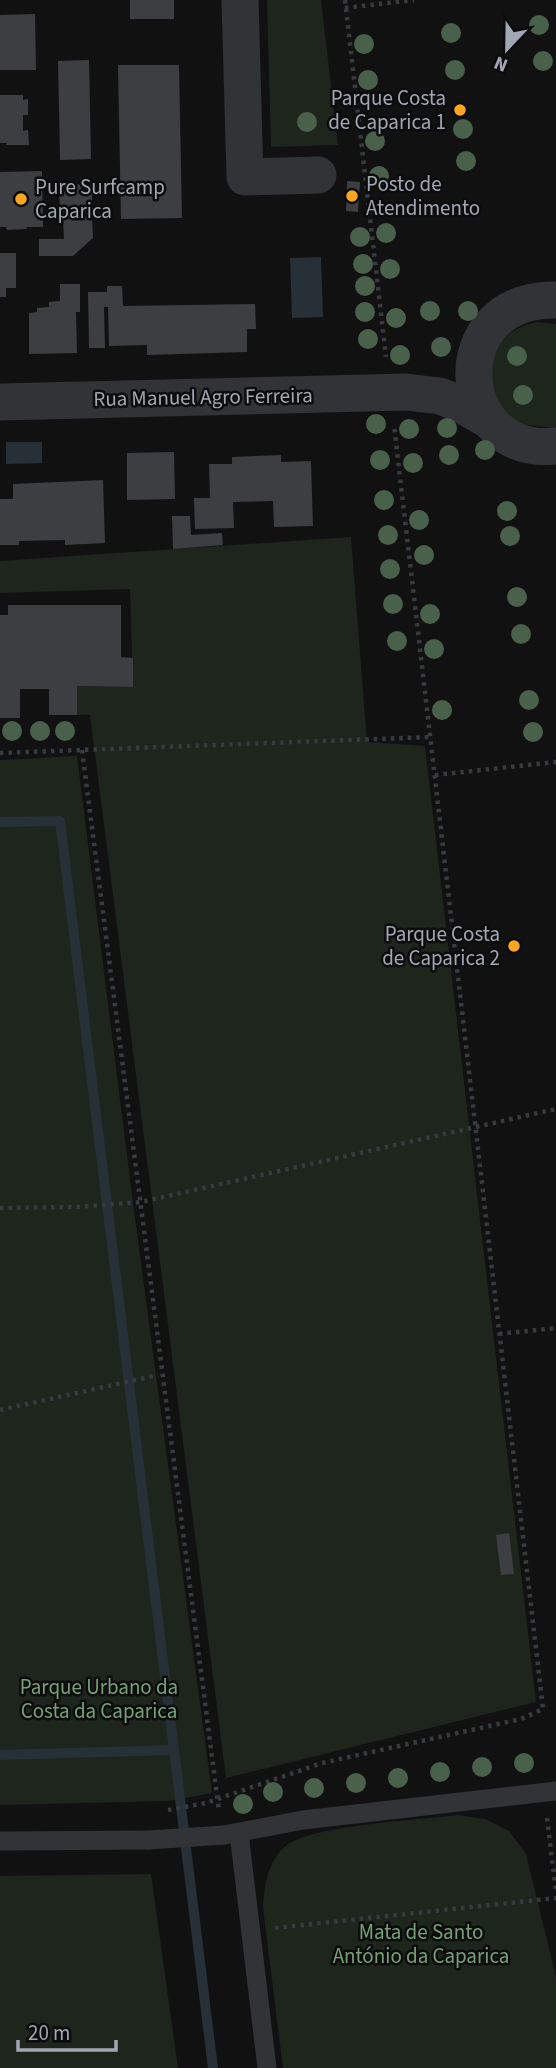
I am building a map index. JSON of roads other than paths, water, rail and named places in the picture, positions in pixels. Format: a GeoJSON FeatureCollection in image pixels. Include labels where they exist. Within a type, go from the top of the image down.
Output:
{"type":"FeatureCollection","features":[{"type":"Feature","properties":{"kind":"street"},"geometry":{"type":"LineString","coordinates":[[240,0],[245,177],[318,175]]}},
{"type":"Feature","properties":{"kind":"street"},"geometry":{"type":"LineString","coordinates":[[398,392],[464,354],[500,317],[515,307],[549,296]]}},
{"type":"Feature","properties":{"kind":"street"},"geometry":{"type":"LineString","coordinates":[[484,335],[476,352],[474,389],[489,421]]}},
{"type":"Feature","properties":{"kind":"street","name":"Rua Manuel Agro Ferreira"},"geometry":{"type":"LineString","coordinates":[[0,402],[398,392],[440,396],[462,405],[508,436],[525,444],[556,446]]}},
{"type":"Feature","properties":{"kind":"lane"},"geometry":{"type":"LineString","coordinates":[[0,1841],[149,1840],[232,1834],[303,1820],[550,1792]]}},
{"type":"Feature","properties":{"kind":"lane"},"geometry":{"type":"LineString","coordinates":[[232,1834],[249,1931],[267,2068]]}},
{"type":"Feature","properties":{"kind":"waterway"},"geometry":{"type":"LineString","coordinates":[[0,822],[60,821],[213,2068]]}},
{"type":"Feature","properties":{"kind":"waterway"},"geometry":{"type":"LineString","coordinates":[[0,1755],[174,1750]]}},
{"type":"Feature","properties":{"kind":"place","name":"Parque Costa de Caparica 1"},"geometry":{"type":"Point","coordinates":[460,110]}},
{"type":"Feature","properties":{"kind":"place","name":"Posto de Atendimento"},"geometry":{"type":"Point","coordinates":[352,196]}},
{"type":"Feature","properties":{"kind":"place","name":"Pure Surfcamp Caparica"},"geometry":{"type":"Point","coordinates":[21,199]}},
{"type":"Feature","properties":{"kind":"place","name":"Parque Costa de Caparica 2"},"geometry":{"type":"Point","coordinates":[514,946]}},
{"type":"Feature","properties":{"kind":"park label","name":"Parque Urbano da Costa da Caparica"},"geometry":{"type":"Point","coordinates":[99,1699]}},
{"type":"Feature","properties":{"kind":"park label","name":"Mata de Santo António da Caparica"},"geometry":{"type":"Point","coordinates":[421,1944]}}]}
